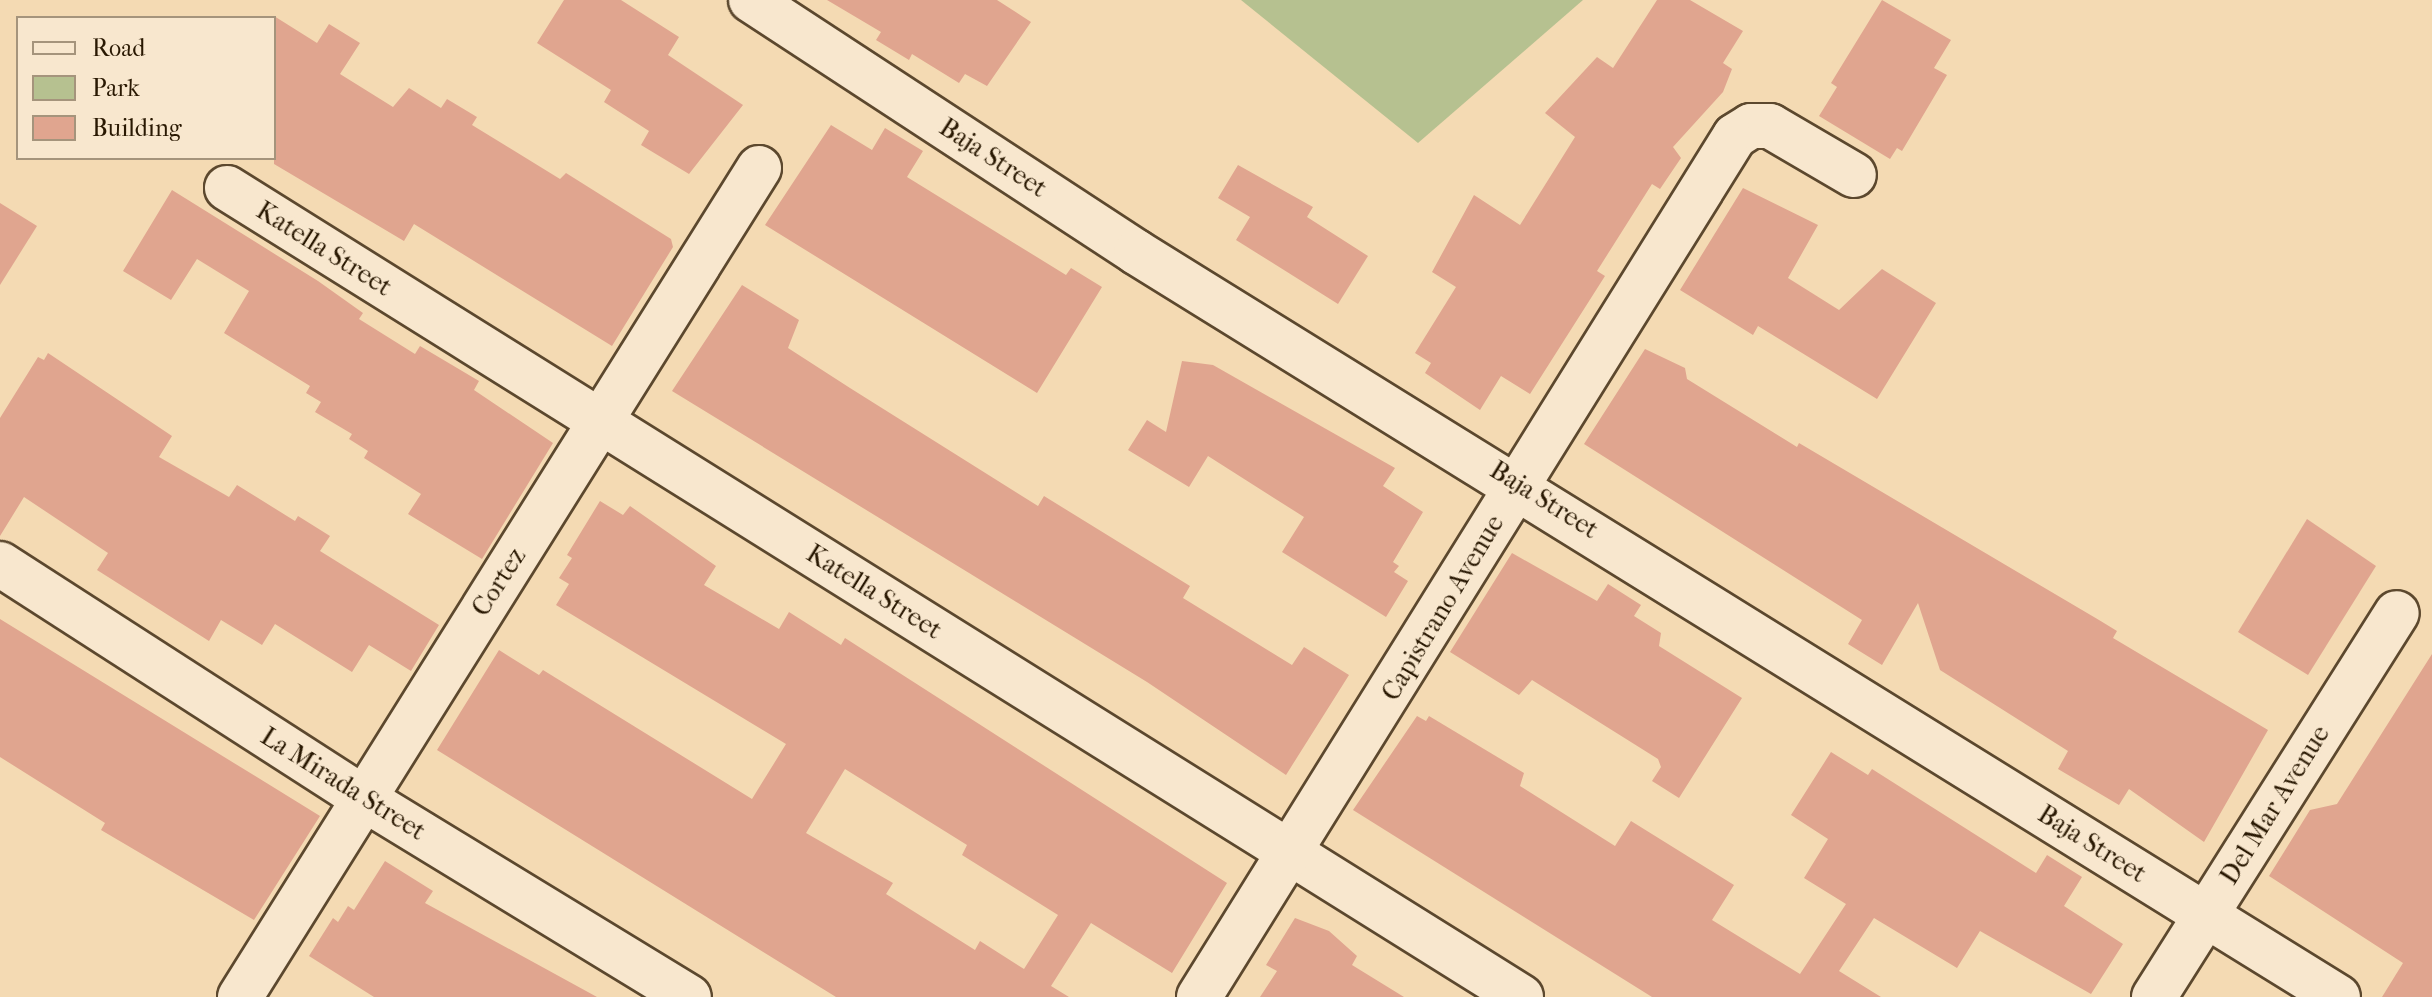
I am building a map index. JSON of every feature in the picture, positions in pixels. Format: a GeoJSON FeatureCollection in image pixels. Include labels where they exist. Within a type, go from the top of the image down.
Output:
{"type":"FeatureCollection","features":[{"type":"Feature","properties":{"kind":"street","name":"Baja Street"},"geometry":{"type":"LineString","coordinates":[[751,0],[1136,252],[1518,483],[2338,997]]}},
{"type":"Feature","properties":{"kind":"street","name":"Capistrano Avenue"},"geometry":{"type":"LineString","coordinates":[[1199,997],[1291,854],[1735,136],[1751,126],[1770,126],[1854,175]]}},
{"type":"Feature","properties":{"kind":"street","name":"Cortez"},"geometry":{"type":"LineString","coordinates":[[240,997],[361,797],[602,421],[759,168]]}},
{"type":"Feature","properties":{"kind":"street","name":"Katella Street"},"geometry":{"type":"LineString","coordinates":[[227,188],[1521,997]]}},
{"type":"Feature","properties":{"kind":"street","name":"La Mirada Street"},"geometry":{"type":"LineString","coordinates":[[0,564],[361,797],[689,997]]}},
{"type":"Feature","properties":{"kind":"street","name":"Del Mar Avenue"},"geometry":{"type":"LineString","coordinates":[[2154,997],[2397,613]]}},
{"type":"Feature","properties":{"kind":"green space"},"geometry":{"type":"Polygon","coordinates":[[[1241,0],[1583,0],[1418,143],[1241,0]]]}},
{"type":"Feature","properties":{"kind":"building"},"geometry":{"type":"Polygon","coordinates":[[[564,0],[621,0],[679,37],[668,55],[743,105],[689,174],[641,145],[649,131],[604,102],[611,90],[537,43],[564,0]]]}},
{"type":"Feature","properties":{"kind":"building"},"geometry":{"type":"Polygon","coordinates":[[[827,0],[997,0],[1031,22],[987,86],[965,74],[959,83],[912,54],[909,60],[876,40],[881,32],[827,0]]]}},
{"type":"Feature","properties":{"kind":"building"},"geometry":{"type":"Polygon","coordinates":[[[1657,0],[1690,0],[1743,31],[1723,63],[1732,69],[1723,92],[1673,147],[1681,158],[1660,189],[1652,184],[1597,271],[1605,276],[1530,394],[1501,376],[1480,410],[1425,373],[1431,363],[1415,353],[1456,287],[1432,272],[1474,195],[1520,225],[1575,137],[1545,113],[1597,57],[1613,68],[1657,0]]]}},
{"type":"Feature","properties":{"kind":"building"},"geometry":{"type":"Polygon","coordinates":[[[1882,0],[1951,40],[1934,68],[1947,75],[1902,151],[1897,148],[1890,159],[1819,116],[1837,87],[1831,83],[1882,0]]]}},
{"type":"Feature","properties":{"kind":"building"},"geometry":{"type":"Polygon","coordinates":[[[276,17],[317,43],[329,24],[360,43],[340,74],[393,107],[409,88],[441,108],[447,99],[477,117],[472,125],[560,179],[566,173],[671,239],[673,247],[612,346],[414,224],[404,241],[274,164],[276,17]]]}},
{"type":"Feature","properties":{"kind":"building"},"geometry":{"type":"Polygon","coordinates":[[[831,125],[872,150],[885,128],[923,151],[907,177],[1066,275],[1071,268],[1102,287],[1037,393],[765,225],[831,125]]]}},
{"type":"Feature","properties":{"kind":"building"},"geometry":{"type":"Polygon","coordinates":[[[1238,165],[1313,207],[1307,217],[1368,256],[1338,304],[1236,240],[1250,217],[1218,198],[1238,165]]]}},
{"type":"Feature","properties":{"kind":"building"},"geometry":{"type":"Polygon","coordinates":[[[1743,188],[1818,225],[1788,278],[1839,310],[1882,269],[1936,303],[1877,399],[1758,326],[1753,335],[1680,290],[1743,188]]]}},
{"type":"Feature","properties":{"kind":"building"},"geometry":{"type":"Polygon","coordinates":[[[172,190],[318,281],[363,313],[359,319],[415,354],[420,346],[479,381],[474,390],[553,443],[482,559],[408,514],[421,494],[364,458],[368,451],[349,439],[352,434],[315,412],[321,402],[306,393],[310,386],[224,333],[249,291],[197,259],[171,300],[123,271],[172,190]]]}},
{"type":"Feature","properties":{"kind":"building"},"geometry":{"type":"Polygon","coordinates":[[[0,203],[37,226],[0,285],[0,203]]]}},
{"type":"Feature","properties":{"kind":"building"},"geometry":{"type":"Polygon","coordinates":[[[742,285],[799,320],[788,348],[850,388],[1038,506],[1044,496],[1190,586],[1183,598],[1292,665],[1304,647],[1349,675],[1286,775],[1147,682],[672,391],[742,285]]]}},
{"type":"Feature","properties":{"kind":"building"},"geometry":{"type":"Polygon","coordinates":[[[1645,349],[1685,368],[1687,379],[1797,447],[1799,443],[2117,631],[2113,638],[2268,730],[2204,842],[2129,789],[2119,805],[2058,769],[2068,751],[1940,670],[1918,603],[1882,665],[1848,644],[1862,620],[1584,444],[1645,349]]]}},
{"type":"Feature","properties":{"kind":"building"},"geometry":{"type":"Polygon","coordinates":[[[48,353],[172,436],[159,457],[229,497],[237,485],[295,521],[298,516],[330,536],[320,551],[439,625],[411,671],[369,645],[352,672],[275,624],[262,645],[221,620],[209,641],[97,570],[108,553],[24,497],[0,536],[0,418],[38,357],[44,360],[48,353]]]}},
{"type":"Feature","properties":{"kind":"building"},"geometry":{"type":"Polygon","coordinates":[[[1182,361],[1213,365],[1395,468],[1383,486],[1423,512],[1393,562],[1399,566],[1394,572],[1408,581],[1386,617],[1282,552],[1304,517],[1208,456],[1189,487],[1128,450],[1147,420],[1166,432],[1182,361]]]}},
{"type":"Feature","properties":{"kind":"building"},"geometry":{"type":"Polygon","coordinates":[[[600,501],[623,515],[630,506],[716,566],[704,585],[779,629],[789,612],[841,645],[845,638],[1227,883],[1172,973],[1091,923],[1051,986],[1069,997],[836,997],[437,750],[499,650],[539,675],[543,670],[752,799],[786,744],[556,605],[569,584],[559,578],[572,558],[567,555],[600,501]],[[845,769],[806,833],[893,883],[886,894],[975,950],[980,941],[1024,969],[1058,915],[962,855],[967,845],[845,769]]]}},
{"type":"Feature","properties":{"kind":"building"},"geometry":{"type":"Polygon","coordinates":[[[2307,519],[2376,566],[2308,675],[2238,632],[2307,519]]]}},
{"type":"Feature","properties":{"kind":"building"},"geometry":{"type":"Polygon","coordinates":[[[1512,553],[1597,601],[1608,584],[1641,605],[1634,616],[1661,633],[1659,646],[1742,698],[1679,798],[1652,781],[1661,767],[1658,759],[1532,680],[1519,695],[1450,652],[1512,553]]]}},
{"type":"Feature","properties":{"kind":"building"},"geometry":{"type":"Polygon","coordinates":[[[0,619],[320,816],[254,920],[101,830],[105,823],[0,757],[0,619]]]}},
{"type":"Feature","properties":{"kind":"building"},"geometry":{"type":"Polygon","coordinates":[[[2432,654],[2432,997],[2382,997],[2403,963],[2269,876],[2310,810],[2337,804],[2432,654]]]}},
{"type":"Feature","properties":{"kind":"building"},"geometry":{"type":"Polygon","coordinates":[[[1417,716],[1426,721],[1429,716],[1524,773],[1520,786],[1615,846],[1631,821],[1734,885],[1712,920],[1800,974],[1846,904],[1804,878],[1828,839],[1791,815],[1831,752],[1868,775],[1872,769],[2036,873],[2047,855],[2082,877],[2064,906],[2123,944],[2091,994],[1980,931],[1957,968],[1874,918],[1839,971],[1881,997],[1652,997],[1353,810],[1417,716]]]}},
{"type":"Feature","properties":{"kind":"building"},"geometry":{"type":"Polygon","coordinates":[[[385,861],[433,891],[425,903],[597,997],[374,997],[309,956],[333,918],[338,922],[348,906],[354,910],[385,861]]]}},
{"type":"Feature","properties":{"kind":"building"},"geometry":{"type":"Polygon","coordinates":[[[1295,918],[1329,931],[1357,956],[1352,965],[1404,997],[1260,997],[1277,971],[1266,965],[1295,918]]]}}]}
